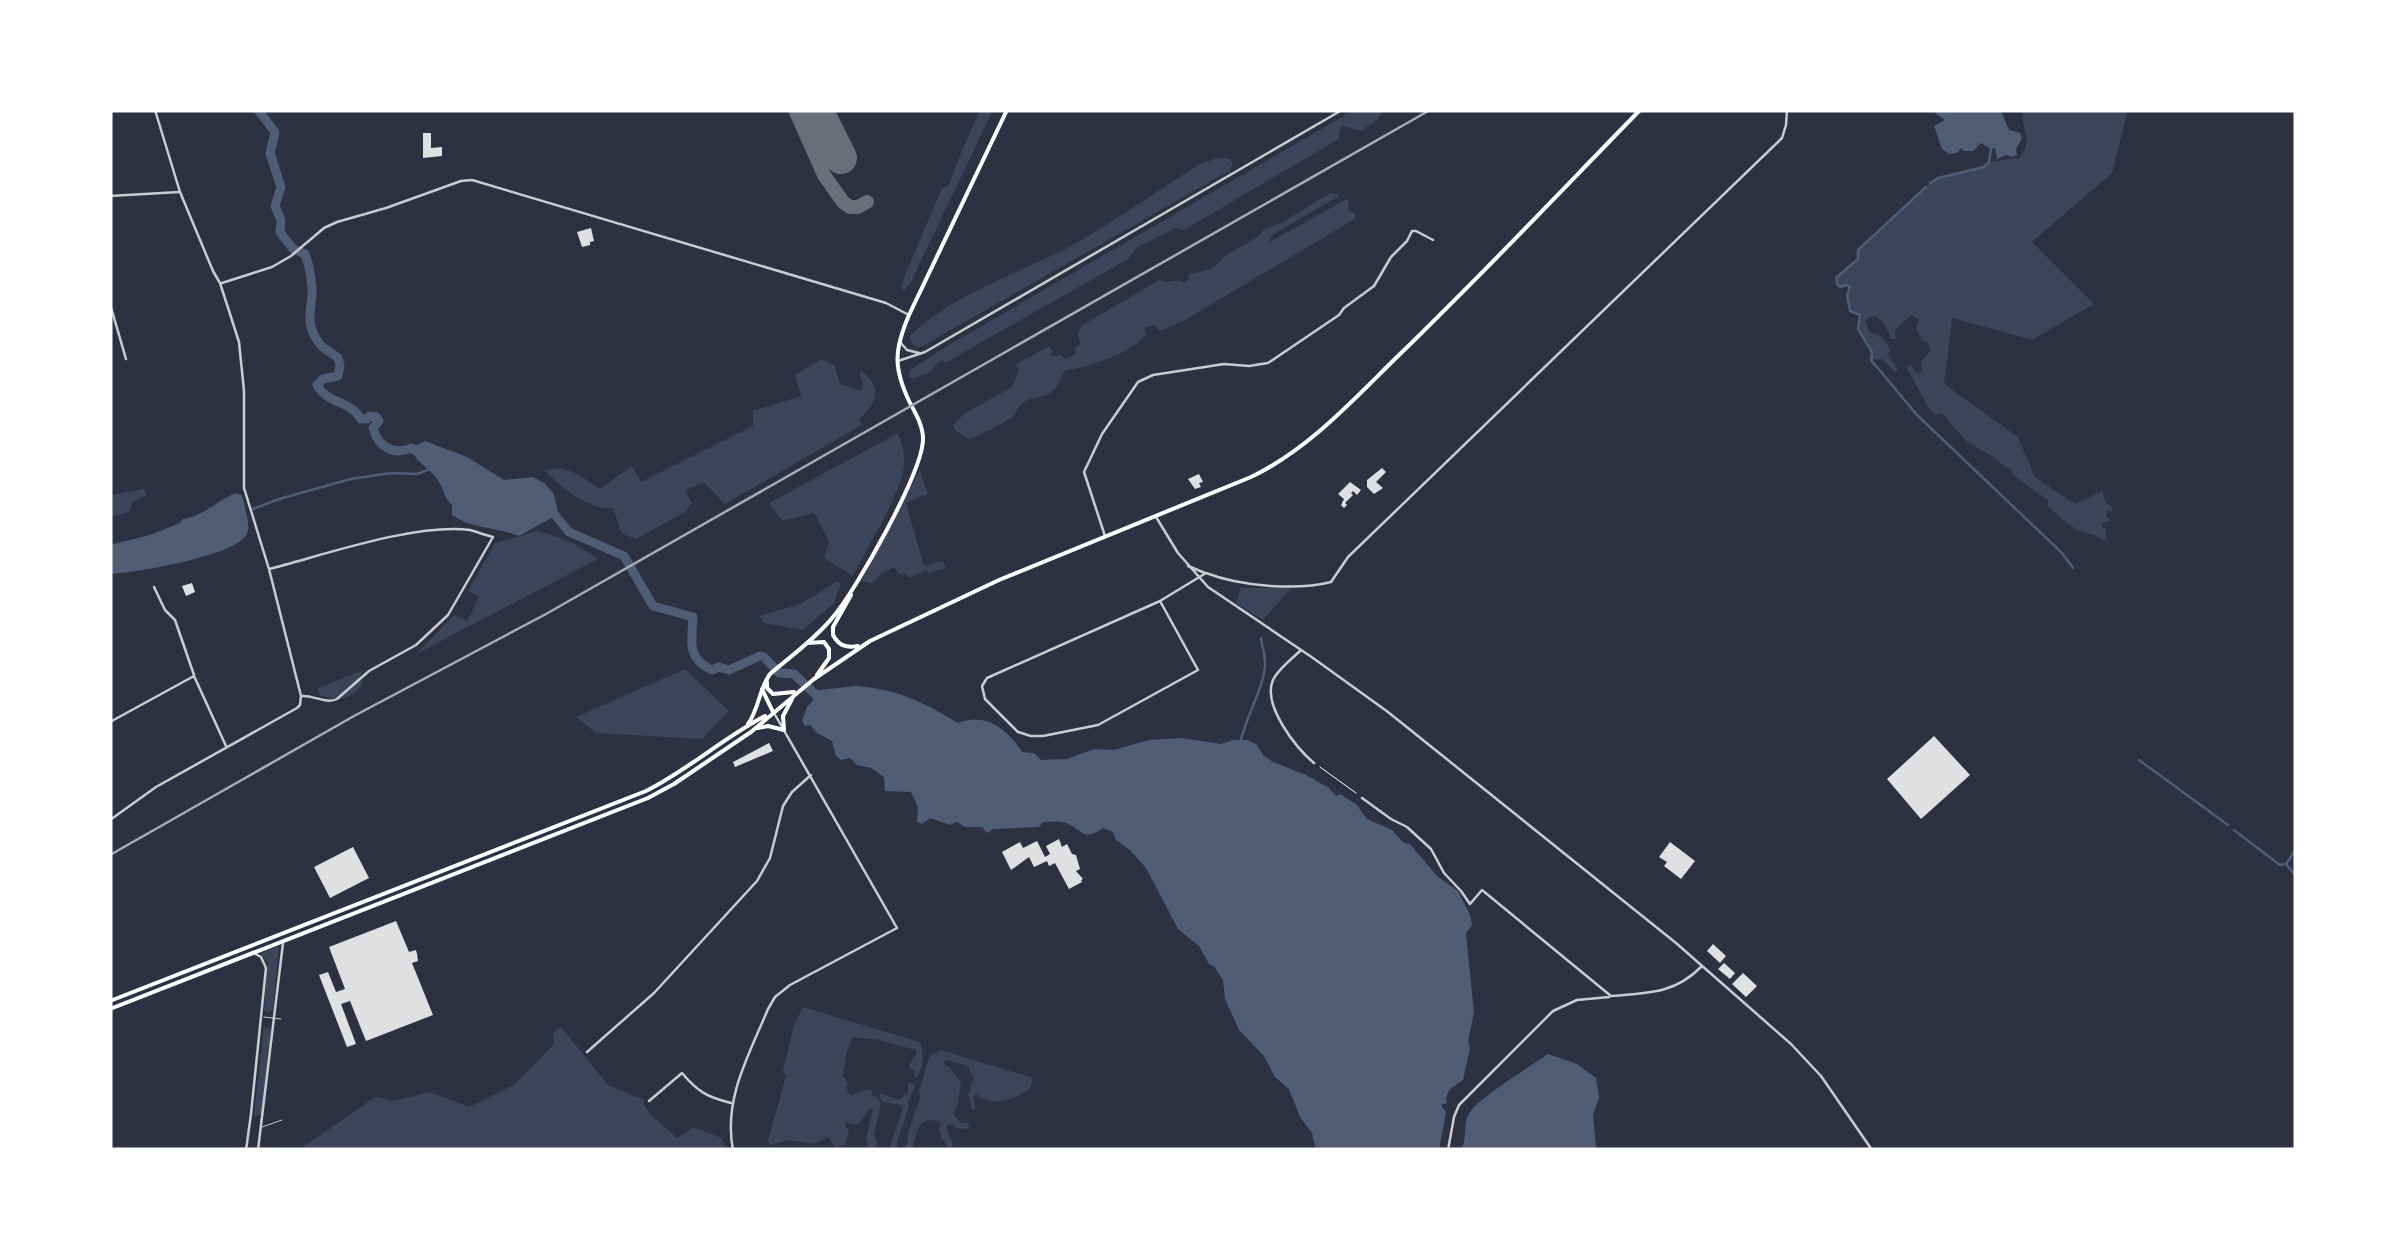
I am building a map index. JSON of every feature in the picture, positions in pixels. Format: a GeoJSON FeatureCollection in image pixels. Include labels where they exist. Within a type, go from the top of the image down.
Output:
{"type":"FeatureCollection","features":[{"type":"Feature","properties":{"kind":"main road"},"geometry":{"type":"LineString","coordinates":[[863,646],[840,644],[832,635],[833,627],[914,474],[922,446],[922,429],[896,362],[899,340],[1007,110]]}},
{"type":"Feature","properties":{"kind":"main road"},"geometry":{"type":"LineString","coordinates":[[110,1009],[648,798],[751,732],[798,691],[863,646],[971,592],[1263,471],[1312,439],[1443,313],[1640,110]]}},
{"type":"Feature","properties":{"kind":"main road"},"geometry":{"type":"LineString","coordinates":[[747,726],[770,674],[832,618],[853,591]]}},
{"type":"Feature","properties":{"kind":"main road"},"geometry":{"type":"LineString","coordinates":[[807,643],[821,642],[830,649],[814,679]]}},
{"type":"Feature","properties":{"kind":"main road"},"geometry":{"type":"LineString","coordinates":[[770,674],[767,686],[771,693],[798,691]]}},
{"type":"Feature","properties":{"kind":"main road"},"geometry":{"type":"LineString","coordinates":[[762,688],[773,712]]}},
{"type":"Feature","properties":{"kind":"main road"},"geometry":{"type":"LineString","coordinates":[[751,732],[768,726],[784,730],[784,710],[798,691]]}},
{"type":"Feature","properties":{"kind":"main road"},"geometry":{"type":"LineString","coordinates":[[110,1001],[646,791],[773,712]]}},
{"type":"Feature","properties":{"kind":"street"},"geometry":{"type":"LineString","coordinates":[[110,820],[156,787],[297,708],[302,696],[244,488],[241,349],[220,284],[180,192],[155,110]]}},
{"type":"Feature","properties":{"kind":"street"},"geometry":{"type":"LineString","coordinates":[[896,362],[925,352],[1342,110]]}},
{"type":"Feature","properties":{"kind":"street"},"geometry":{"type":"LineString","coordinates":[[1188,566],[1246,583],[1308,586],[1331,582],[1348,557],[1782,138],[1787,110]]}},
{"type":"Feature","properties":{"kind":"street"},"geometry":{"type":"LineString","coordinates":[[220,284],[261,272],[291,256],[317,233],[337,222],[467,180],[850,292],[909,314]]}},
{"type":"Feature","properties":{"kind":"street"},"geometry":{"type":"LineString","coordinates":[[110,196],[180,192]]}},
{"type":"Feature","properties":{"kind":"street"},"geometry":{"type":"LineString","coordinates":[[1105,538],[1084,472],[1102,434],[1138,382],[1153,375],[1224,364],[1268,363],[1339,316],[1374,286],[1412,231],[1433,240]]}},
{"type":"Feature","properties":{"kind":"street"},"geometry":{"type":"LineString","coordinates":[[110,304],[126,358]]}},
{"type":"Feature","properties":{"kind":"street"},"geometry":{"type":"LineString","coordinates":[[899,340],[907,350],[925,352]]}},
{"type":"Feature","properties":{"kind":"street"},"geometry":{"type":"LineString","coordinates":[[1156,517],[1188,566],[1215,593],[1399,721],[1702,966],[1791,1044],[1811,1064],[1872,1150]]}},
{"type":"Feature","properties":{"kind":"street"},"geometry":{"type":"LineString","coordinates":[[269,569],[432,530],[470,530],[493,537],[448,615],[416,645],[369,671],[338,699],[302,696]]}},
{"type":"Feature","properties":{"kind":"street"},"geometry":{"type":"LineString","coordinates":[[1160,601],[1198,670],[1098,725],[1043,736],[1018,732],[985,699],[982,686],[988,678],[1160,601],[1206,573]]}},
{"type":"Feature","properties":{"kind":"street"},"geometry":{"type":"LineString","coordinates":[[154,587],[165,610],[175,620],[194,676],[227,747]]}},
{"type":"Feature","properties":{"kind":"street"},"geometry":{"type":"LineString","coordinates":[[1301,650],[1273,680],[1272,691],[1291,740],[1314,762]]}},
{"type":"Feature","properties":{"kind":"street"},"geometry":{"type":"LineString","coordinates":[[110,722],[194,676]]}},
{"type":"Feature","properties":{"kind":"street"},"geometry":{"type":"LineString","coordinates":[[733,1150],[731,1103],[768,1009],[779,993],[897,928],[773,712]]}},
{"type":"Feature","properties":{"kind":"street"},"geometry":{"type":"LineString","coordinates":[[587,1052],[654,993],[757,881],[770,858],[783,806],[811,775]]}},
{"type":"Feature","properties":{"kind":"street"},"geometry":{"type":"LineString","coordinates":[[1362,798],[1406,826],[1431,849],[1444,873],[1470,904],[1482,890],[1612,996]]}},
{"type":"Feature","properties":{"kind":"street"},"geometry":{"type":"LineString","coordinates":[[258,1150],[283,942]]}},
{"type":"Feature","properties":{"kind":"street"},"geometry":{"type":"LineString","coordinates":[[246,1150],[266,968],[254,953]]}},
{"type":"Feature","properties":{"kind":"street"},"geometry":{"type":"LineString","coordinates":[[1448,1150],[1459,1105],[1545,1018],[1570,1002],[1666,990],[1702,966]]}},
{"type":"Feature","properties":{"kind":"street"},"geometry":{"type":"LineString","coordinates":[[649,1101],[682,1074],[698,1091],[731,1103]]}},
{"type":"Feature","properties":{"kind":"lane"},"geometry":{"type":"LineString","coordinates":[[260,1017],[280,1020]]}},
{"type":"Feature","properties":{"kind":"lane"},"geometry":{"type":"LineString","coordinates":[[262,1127],[282,1120]]}},
{"type":"Feature","properties":{"kind":"path"},"geometry":{"type":"LineString","coordinates":[[1314,762],[1362,798]]}},
{"type":"Feature","properties":{"kind":"shaded area"},"geometry":{"type":"Polygon","coordinates":[[[980,110],[993,110],[904,291],[901,288],[905,275],[980,110]]]}},
{"type":"Feature","properties":{"kind":"shaded area"},"geometry":{"type":"Polygon","coordinates":[[[1354,110],[1383,110],[1377,120],[1361,131],[1343,126],[1339,139],[1184,230],[1176,228],[1136,248],[1128,259],[947,362],[941,360],[930,372],[913,379],[908,376],[910,370],[949,345],[1354,110]]]}},
{"type":"Feature","properties":{"kind":"shaded area"},"geometry":{"type":"Polygon","coordinates":[[[1935,110],[2002,113],[2009,130],[2020,133],[2022,138],[2017,155],[1997,159],[1995,148],[1981,143],[1973,151],[1961,148],[1949,154],[1942,149],[1934,126],[1945,120],[1935,110]]]}},
{"type":"Feature","properties":{"kind":"shaded area"},"geometry":{"type":"Polygon","coordinates":[[[2023,110],[2128,110],[2112,173],[2032,242],[2094,304],[2032,340],[1952,318],[1944,384],[2018,437],[2035,477],[2075,504],[2102,491],[2112,507],[2106,516],[2110,521],[2102,523],[2106,529],[2103,541],[2063,520],[2048,506],[2048,500],[2015,477],[2009,467],[1966,441],[1942,413],[1935,415],[1928,407],[1907,368],[1910,365],[1917,373],[1922,372],[1921,362],[1931,350],[1916,329],[1919,319],[1911,315],[1895,330],[1896,339],[1891,339],[1884,323],[1875,316],[1865,321],[1871,334],[1883,338],[1890,349],[1888,354],[1898,370],[1895,372],[1882,359],[1871,360],[1872,352],[1858,329],[1860,315],[1850,311],[1849,287],[1837,284],[1836,278],[1857,259],[1858,250],[1930,183],[1984,167],[1989,162],[2019,158],[2027,140],[2023,110]]]}},
{"type":"Feature","properties":{"kind":"shaded area"},"geometry":{"type":"Polygon","coordinates":[[[1217,158],[1230,159],[1233,164],[1229,171],[923,346],[916,347],[911,342],[910,336],[948,307],[1080,241],[1198,165],[1217,158]]]}},
{"type":"Feature","properties":{"kind":"shaded area"},"geometry":{"type":"Polygon","coordinates":[[[1330,193],[1339,196],[1272,235],[1269,242],[1347,199],[1355,219],[1185,320],[1160,331],[1153,325],[1144,329],[1146,335],[1139,342],[1120,353],[1066,370],[1053,391],[1022,403],[1012,417],[990,430],[968,439],[955,430],[953,425],[965,413],[1012,387],[1019,370],[1016,365],[1023,359],[1049,346],[1051,356],[1061,355],[1065,359],[1075,354],[1081,326],[1161,279],[1184,283],[1189,274],[1213,268],[1264,229],[1330,193]]]}},
{"type":"Feature","properties":{"kind":"shaded area"},"geometry":{"type":"Polygon","coordinates":[[[821,359],[835,366],[840,384],[861,391],[862,371],[873,384],[875,396],[859,419],[862,425],[725,504],[703,482],[685,491],[692,503],[685,512],[636,539],[622,534],[613,508],[585,502],[545,471],[567,470],[600,489],[632,466],[641,482],[753,426],[753,411],[801,396],[795,375],[821,359]]]}},
{"type":"Feature","properties":{"kind":"shaded area"},"geometry":{"type":"Polygon","coordinates":[[[898,433],[904,456],[902,476],[853,576],[824,558],[829,542],[814,513],[782,521],[769,503],[898,433]]]}},
{"type":"Feature","properties":{"kind":"shaded area"},"geometry":{"type":"Polygon","coordinates":[[[425,441],[467,457],[504,480],[533,477],[554,494],[558,512],[519,536],[460,520],[452,515],[452,505],[436,477],[413,453],[411,448],[425,441]]]}},
{"type":"Feature","properties":{"kind":"shaded area"},"geometry":{"type":"Polygon","coordinates":[[[920,470],[928,494],[906,503],[924,566],[943,561],[946,568],[929,573],[926,570],[909,578],[894,567],[873,583],[861,581],[920,470]]]}},
{"type":"Feature","properties":{"kind":"shaded area"},"geometry":{"type":"Polygon","coordinates":[[[144,489],[147,495],[133,502],[129,512],[110,517],[110,495],[144,489]]]}},
{"type":"Feature","properties":{"kind":"shaded area"},"geometry":{"type":"Polygon","coordinates":[[[236,493],[242,495],[248,525],[247,534],[239,542],[183,562],[110,574],[110,545],[180,523],[236,493]]]}},
{"type":"Feature","properties":{"kind":"shaded area"},"geometry":{"type":"Polygon","coordinates":[[[537,531],[569,542],[598,559],[416,654],[454,615],[467,621],[479,597],[468,591],[495,543],[537,531]]]}},
{"type":"Feature","properties":{"kind":"shaded area"},"geometry":{"type":"Polygon","coordinates":[[[838,581],[841,584],[834,603],[803,630],[764,623],[760,616],[800,604],[838,581]]]}},
{"type":"Feature","properties":{"kind":"shaded area"},"geometry":{"type":"Polygon","coordinates":[[[1240,588],[1291,588],[1263,620],[1236,603],[1240,588]]]}},
{"type":"Feature","properties":{"kind":"shaded area"},"geometry":{"type":"Polygon","coordinates":[[[685,669],[729,711],[702,739],[596,733],[576,717],[685,669]]]}},
{"type":"Feature","properties":{"kind":"shaded area"},"geometry":{"type":"Polygon","coordinates":[[[363,670],[363,683],[349,696],[326,697],[317,689],[363,670]]]}},
{"type":"Feature","properties":{"kind":"shaded area"},"geometry":{"type":"Polygon","coordinates":[[[855,686],[909,697],[958,723],[987,721],[1010,736],[1022,752],[1034,753],[1041,760],[1067,759],[1094,749],[1114,750],[1149,740],[1182,738],[1221,744],[1248,740],[1273,762],[1306,775],[1336,796],[1340,794],[1356,804],[1367,819],[1392,830],[1410,844],[1437,876],[1458,891],[1472,925],[1466,934],[1474,1012],[1470,1049],[1463,1080],[1450,1089],[1447,1103],[1441,1105],[1446,1112],[1439,1150],[1316,1150],[1312,1133],[1300,1117],[1289,1089],[1239,1030],[1225,999],[1223,980],[1199,946],[1178,929],[1146,868],[1116,840],[1113,832],[1103,828],[1086,834],[1069,824],[1043,822],[1039,827],[993,829],[987,833],[982,827],[965,827],[957,822],[950,825],[930,818],[922,824],[917,822],[918,807],[911,792],[885,791],[884,777],[850,758],[841,760],[832,741],[802,721],[814,699],[811,691],[855,686]]]}},
{"type":"Feature","properties":{"kind":"shaded area"},"geometry":{"type":"Polygon","coordinates":[[[279,946],[273,1010],[266,1013],[268,964],[261,953],[279,946]]]}},
{"type":"Feature","properties":{"kind":"shaded area"},"geometry":{"type":"Polygon","coordinates":[[[803,1007],[920,1042],[923,1060],[917,1078],[909,1064],[917,1053],[915,1050],[853,1037],[847,1051],[843,1076],[850,1095],[869,1089],[881,1103],[875,1150],[869,1150],[866,1138],[873,1108],[860,1123],[846,1122],[849,1130],[845,1145],[836,1148],[828,1137],[814,1144],[789,1140],[770,1145],[794,1025],[803,1007]]]}},
{"type":"Feature","properties":{"kind":"shaded area"},"geometry":{"type":"Polygon","coordinates":[[[264,1026],[271,1029],[262,1115],[254,1116],[264,1026]]]}},
{"type":"Feature","properties":{"kind":"shaded area"},"geometry":{"type":"Polygon","coordinates":[[[561,1027],[609,1086],[645,1100],[649,1113],[677,1138],[693,1127],[722,1138],[726,1150],[299,1150],[375,1097],[393,1101],[430,1092],[469,1107],[515,1084],[554,1044],[553,1033],[561,1027]]]}},
{"type":"Feature","properties":{"kind":"shaded area"},"geometry":{"type":"Polygon","coordinates":[[[941,1050],[1033,1078],[1030,1089],[1003,1101],[990,1101],[976,1094],[976,1109],[972,1110],[968,1094],[974,1080],[968,1066],[946,1060],[945,1066],[961,1082],[953,1114],[961,1123],[968,1123],[969,1128],[949,1124],[946,1127],[953,1145],[950,1149],[941,1138],[939,1121],[925,1121],[918,1128],[911,1150],[903,1150],[929,1057],[941,1050]]]}},
{"type":"Feature","properties":{"kind":"shaded area"},"geometry":{"type":"Polygon","coordinates":[[[1548,1054],[1577,1064],[1596,1078],[1596,1148],[1461,1150],[1470,1112],[1548,1054]]]}},
{"type":"Feature","properties":{"kind":"shaded area"},"geometry":{"type":"Polygon","coordinates":[[[912,1082],[915,1086],[898,1150],[891,1150],[903,1108],[883,1102],[879,1096],[900,1100],[912,1082]]]}},
{"type":"Feature","properties":{"kind":"building"},"geometry":{"type":"Polygon","coordinates":[[[423,133],[431,133],[431,148],[442,147],[442,156],[423,158],[423,133]]]}},
{"type":"Feature","properties":{"kind":"building"},"geometry":{"type":"Polygon","coordinates":[[[591,228],[594,241],[582,247],[577,232],[591,228]]]}},
{"type":"Feature","properties":{"kind":"building"},"geometry":{"type":"Polygon","coordinates":[[[1382,468],[1386,472],[1376,482],[1383,488],[1374,494],[1367,487],[1367,480],[1382,468]]]}},
{"type":"Feature","properties":{"kind":"building"},"geometry":{"type":"Polygon","coordinates":[[[1199,474],[1203,482],[1195,489],[1188,479],[1199,474]]]}},
{"type":"Feature","properties":{"kind":"building"},"geometry":{"type":"Polygon","coordinates":[[[1350,482],[1361,490],[1357,495],[1351,493],[1344,508],[1344,499],[1338,494],[1350,482]]]}},
{"type":"Feature","properties":{"kind":"building"},"geometry":{"type":"Polygon","coordinates":[[[192,583],[195,592],[186,596],[182,586],[192,583]]]}},
{"type":"Feature","properties":{"kind":"building"},"geometry":{"type":"Polygon","coordinates":[[[1934,736],[1970,775],[1921,819],[1887,779],[1934,736]]]}},
{"type":"Feature","properties":{"kind":"building"},"geometry":{"type":"Polygon","coordinates":[[[769,743],[773,751],[735,767],[733,762],[769,743]]]}},
{"type":"Feature","properties":{"kind":"building"},"geometry":{"type":"Polygon","coordinates":[[[1059,839],[1062,847],[1067,844],[1076,855],[1080,869],[1076,871],[1083,879],[1069,889],[1055,863],[1049,866],[1047,861],[1034,867],[1029,857],[1011,870],[1002,852],[1020,842],[1023,848],[1037,841],[1045,857],[1050,854],[1046,846],[1059,839]]]}},
{"type":"Feature","properties":{"kind":"building"},"geometry":{"type":"Polygon","coordinates":[[[1670,842],[1695,861],[1681,879],[1659,857],[1670,842]]]}},
{"type":"Feature","properties":{"kind":"building"},"geometry":{"type":"Polygon","coordinates":[[[353,847],[369,878],[330,898],[314,867],[353,847]]]}},
{"type":"Feature","properties":{"kind":"building"},"geometry":{"type":"Polygon","coordinates":[[[396,921],[409,952],[416,950],[418,961],[412,963],[433,1015],[366,1041],[350,1001],[341,1004],[356,1044],[347,1047],[319,975],[328,972],[336,992],[345,989],[329,947],[396,921]]]}},
{"type":"Feature","properties":{"kind":"building"},"geometry":{"type":"Polygon","coordinates":[[[1713,944],[1726,956],[1720,963],[1707,951],[1713,944]]]}},
{"type":"Feature","properties":{"kind":"building"},"geometry":{"type":"Polygon","coordinates":[[[1724,963],[1735,973],[1730,979],[1718,969],[1724,963]]]}},
{"type":"Feature","properties":{"kind":"building"},"geometry":{"type":"Polygon","coordinates":[[[1743,973],[1757,986],[1746,997],[1732,984],[1743,973]]]}},
{"type":"Feature","properties":{"kind":"waterway"},"geometry":{"type":"LineString","coordinates":[[258,110],[275,132],[270,153],[281,187],[275,206],[281,220],[280,232],[293,249],[305,254],[312,287],[311,328],[340,365],[338,376],[323,379],[317,385],[361,419],[376,417],[379,421],[373,428],[387,448],[411,448],[418,452]]}},
{"type":"Feature","properties":{"kind":"waterway"},"geometry":{"type":"LineString","coordinates":[[1930,183],[1984,167],[1991,149]]}},
{"type":"Feature","properties":{"kind":"waterway"},"geometry":{"type":"LineString","coordinates":[[1926,187],[1858,250],[1858,259],[1836,278],[1837,284],[1850,287],[1850,311],[1860,315],[1858,329],[1872,352],[1871,360],[1917,415],[2062,553],[2073,568]]}},
{"type":"Feature","properties":{"kind":"waterway"},"geometry":{"type":"LineString","coordinates":[[253,509],[351,479],[417,474],[430,469]]}},
{"type":"Feature","properties":{"kind":"waterway"},"geometry":{"type":"LineString","coordinates":[[546,511],[555,515],[569,532],[624,556],[653,606],[693,617],[692,648],[704,665],[712,670],[729,670],[764,657],[779,673],[794,674],[817,696]]}},
{"type":"Feature","properties":{"kind":"waterway"},"geometry":{"type":"LineString","coordinates":[[1241,740],[1264,670],[1261,638]]}},
{"type":"Feature","properties":{"kind":"waterway"},"geometry":{"type":"LineString","coordinates":[[2139,760],[2228,825]]}},
{"type":"Feature","properties":{"kind":"waterway"},"geometry":{"type":"LineString","coordinates":[[2234,830],[2280,865],[2286,864],[2296,876]]}},
{"type":"Feature","properties":{"kind":"waterway"},"geometry":{"type":"LineString","coordinates":[[2286,864],[2296,849]]}},
{"type":"Feature","properties":{"kind":"taxiway"},"geometry":{"type":"LineString","coordinates":[[795,110],[824,175],[843,202],[850,207],[867,202]]}},
{"type":"Feature","properties":{"kind":"runway"},"geometry":{"type":"LineString","coordinates":[[817,110],[841,158]]}},
{"type":"Feature","properties":{"kind":"railway"},"geometry":{"type":"LineString","coordinates":[[110,855],[354,716],[546,614],[1430,110]]}}]}
